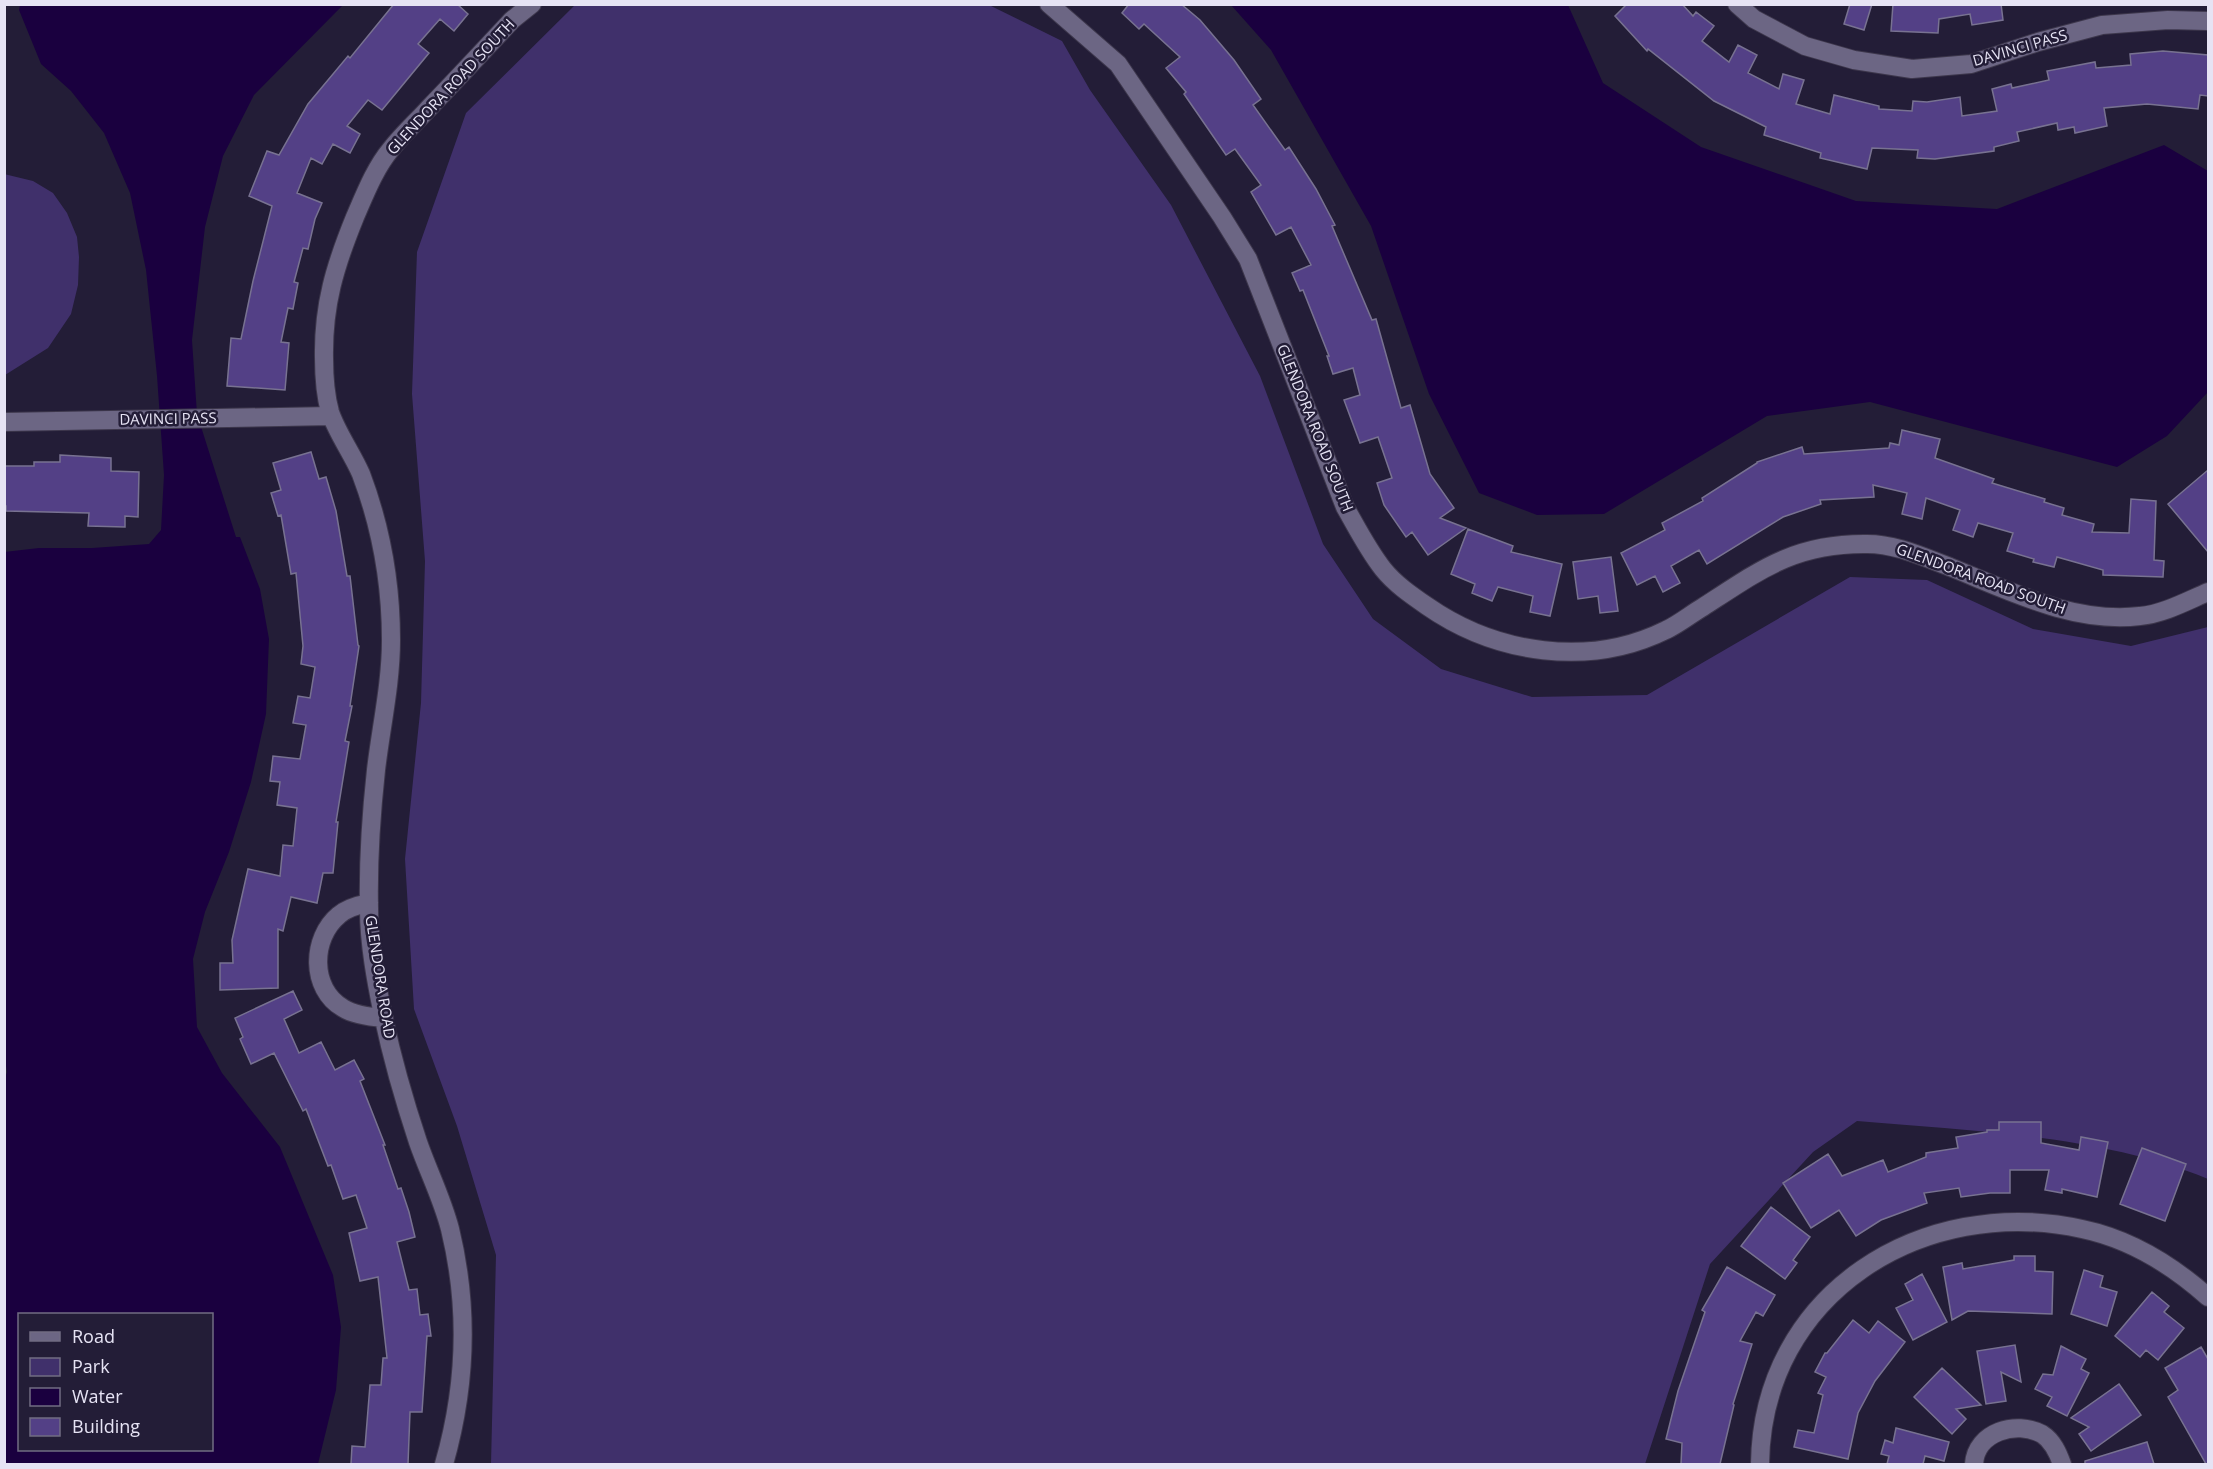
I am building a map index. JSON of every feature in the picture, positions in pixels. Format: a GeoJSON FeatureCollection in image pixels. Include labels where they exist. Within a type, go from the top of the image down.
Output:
{"type":"FeatureCollection","features":[{"type":"Feature","properties":{"kind":"street","name":"GLENDORA ROAD SOUTH"},"geometry":{"type":"LineString","coordinates":[[331,416],[325,389],[324,334],[330,287],[342,248],[366,190],[389,150],[512,20],[532,4]]}},
{"type":"Feature","properties":{"kind":"street","name":"GLENDORA ROAD SOUTH"},"geometry":{"type":"LineString","coordinates":[[1049,4],[1118,64],[1248,259],[1345,507],[1384,570],[1407,592],[1440,615],[1476,634],[1553,652],[1591,652],[1623,646],[1666,630],[1765,566],[1808,549],[1845,543],[1879,544],[1911,552],[2048,605],[2108,618],[2142,616],[2208,592]]}},
{"type":"Feature","properties":{"kind":"street","name":"DAVINCI PASS"},"geometry":{"type":"LineString","coordinates":[[1737,4],[1754,19],[1805,46],[1854,60],[1912,69],[1971,64],[2038,42],[2102,25],[2168,20],[2208,21]]}},
{"type":"Feature","properties":{"kind":"street","name":"DAVINCI PASS"},"geometry":{"type":"LineString","coordinates":[[4,422],[331,416]]}},
{"type":"Feature","properties":{"kind":"street","name":"GLENDORA ROAD"},"geometry":{"type":"LineString","coordinates":[[331,416],[360,472],[374,514],[384,556],[389,599],[391,642],[388,686],[375,788],[369,903],[377,983],[398,1076],[419,1145],[437,1186],[450,1228],[459,1271],[463,1315],[463,1359],[457,1410],[444,1464]]}},
{"type":"Feature","properties":{"kind":"street"},"geometry":{"type":"LineString","coordinates":[[369,903],[354,906],[341,913],[330,923],[322,936],[318,964],[325,990],[344,1009],[384,1018]]}},
{"type":"Feature","properties":{"kind":"street"},"geometry":{"type":"LineString","coordinates":[[1760,1464],[1762,1432],[1773,1389],[1791,1349],[1815,1312],[1863,1267],[1897,1248],[1932,1234],[1969,1225],[2007,1221],[2045,1223],[2083,1229],[2120,1240],[2154,1256],[2186,1277],[2208,1297]]}},
{"type":"Feature","properties":{"kind":"street"},"geometry":{"type":"LineString","coordinates":[[1974,1464],[1974,1456],[1987,1438],[2006,1429],[2014,1428],[2028,1429],[2042,1434],[2057,1450],[2062,1464]]}},
{"type":"Feature","properties":{"kind":"green space"},"geometry":{"type":"Polygon","coordinates":[[[575,5],[989,5],[1062,41],[1090,90],[1171,205],[1260,376],[1323,544],[1373,619],[1441,669],[1532,697],[1647,695],[1850,577],[1927,580],[2033,629],[2131,646],[2208,627],[2208,1179],[2167,1164],[2080,1144],[1990,1132],[1857,1121],[1813,1152],[1710,1264],[1645,1464],[491,1464],[496,1255],[457,1126],[414,1009],[405,859],[421,703],[425,561],[412,394],[417,252],[466,113],[575,5]]]}},
{"type":"Feature","properties":{"kind":"green space"},"geometry":{"type":"Polygon","coordinates":[[[4,174],[33,181],[53,193],[67,213],[77,237],[79,257],[78,285],[71,314],[48,348],[5,375],[4,174]]]}},
{"type":"Feature","properties":{"kind":"water"},"geometry":{"type":"Polygon","coordinates":[[[20,5],[343,5],[254,95],[223,156],[205,227],[192,340],[197,414],[236,537],[240,537],[260,589],[269,639],[266,714],[251,782],[229,852],[205,912],[193,959],[197,1027],[222,1073],[280,1147],[333,1275],[341,1327],[336,1390],[318,1464],[5,1464],[4,1081],[7,1072],[4,1053],[4,552],[39,548],[92,548],[149,544],[161,530],[164,475],[146,270],[130,193],[104,133],[71,91],[41,64],[19,10],[20,5]]]}},
{"type":"Feature","properties":{"kind":"water"},"geometry":{"type":"Polygon","coordinates":[[[1231,5],[1568,5],[1603,83],[1701,147],[1856,201],[1997,209],[2164,145],[2208,171],[2208,392],[2167,436],[2117,467],[1870,402],[1767,416],[1604,514],[1537,515],[1479,493],[1429,394],[1371,226],[1271,50],[1231,5]]]}},
{"type":"Feature","properties":{"kind":"building"},"geometry":{"type":"Polygon","coordinates":[[[394,4],[457,4],[468,14],[454,31],[440,19],[418,44],[429,53],[382,110],[368,100],[347,126],[360,134],[350,153],[333,144],[322,164],[311,158],[297,193],[322,203],[315,219],[308,249],[303,248],[294,282],[298,283],[293,309],[288,308],[281,342],[289,343],[285,390],[227,386],[231,338],[241,339],[272,206],[249,196],[267,151],[279,155],[308,104],[348,56],[350,58],[394,4]]]}},
{"type":"Feature","properties":{"kind":"building"},"geometry":{"type":"Polygon","coordinates":[[[1129,4],[1181,4],[1200,20],[1234,60],[1261,99],[1253,105],[1285,150],[1289,147],[1316,189],[1335,225],[1332,226],[1372,320],[1376,319],[1401,408],[1410,405],[1430,474],[1454,508],[1440,518],[1466,528],[1428,555],[1412,532],[1406,537],[1384,505],[1377,483],[1392,478],[1378,437],[1360,443],[1344,400],[1360,395],[1353,368],[1333,374],[1327,356],[1329,356],[1303,290],[1300,291],[1292,273],[1311,265],[1291,227],[1276,235],[1251,192],[1261,185],[1235,149],[1226,155],[1184,94],[1186,92],[1166,68],[1180,57],[1144,24],[1139,29],[1122,13],[1129,4]]]}},
{"type":"Feature","properties":{"kind":"building"},"geometry":{"type":"Polygon","coordinates":[[[1627,4],[1682,4],[1693,16],[1696,12],[1714,26],[1702,41],[1729,62],[1738,45],[1757,55],[1748,73],[1779,89],[1783,74],[1804,80],[1796,104],[1830,114],[1834,95],[1879,106],[1879,109],[1912,111],[1913,101],[1927,102],[1960,97],[1962,116],[1997,111],[1992,89],[2011,84],[2012,88],[2049,80],[2047,71],[2095,62],[2096,68],[2131,65],[2130,54],[2163,51],[2208,55],[2208,96],[2200,95],[2198,109],[2147,104],[2104,108],[2107,126],[2075,133],[2074,127],[2058,130],[2057,123],[2017,132],[2019,141],[1994,147],[1994,151],[1935,159],[1917,158],[1918,150],[1872,148],[1867,169],[1820,158],[1821,153],[1764,135],[1766,127],[1714,101],[1648,49],[1647,51],[1615,16],[1627,4]]]}},
{"type":"Feature","properties":{"kind":"building"},"geometry":{"type":"Polygon","coordinates":[[[1850,4],[1872,4],[1864,30],[1844,24],[1850,4]]]}},
{"type":"Feature","properties":{"kind":"building"},"geometry":{"type":"Polygon","coordinates":[[[1893,4],[2001,4],[2003,20],[1972,25],[1970,14],[1939,19],[1938,33],[1891,31],[1893,4]]]}},
{"type":"Feature","properties":{"kind":"building"},"geometry":{"type":"Polygon","coordinates":[[[1902,430],[1940,439],[1935,458],[1994,479],[1992,483],[2045,499],[2044,502],[2064,508],[2062,515],[2094,524],[2092,532],[2129,533],[2131,499],[2156,501],[2154,560],[2164,561],[2163,577],[2103,575],[2103,570],[2057,557],[2054,567],[2033,562],[2034,559],[2007,551],[2013,533],[1978,523],[1973,537],[1953,530],[1960,510],[1926,498],[1922,519],[1902,514],[1907,493],[1873,485],[1874,497],[1820,500],[1821,504],[1783,517],[1707,564],[1699,550],[1671,566],[1680,583],[1663,592],[1655,576],[1637,585],[1621,553],[1665,530],[1662,523],[1703,501],[1702,498],[1757,462],[1802,447],[1804,454],[1889,448],[1890,443],[1899,445],[1902,430]]]}},
{"type":"Feature","properties":{"kind":"building"},"geometry":{"type":"Polygon","coordinates":[[[311,452],[319,479],[326,477],[336,511],[347,576],[350,576],[359,646],[350,706],[352,706],[345,741],[349,742],[336,822],[338,822],[333,873],[323,873],[317,903],[291,897],[283,931],[278,929],[278,988],[220,990],[220,963],[233,963],[232,940],[248,869],[280,876],[283,845],[293,846],[297,808],[277,805],[280,782],[270,781],[273,756],[300,759],[306,725],[293,723],[298,696],[310,698],[315,667],[301,664],[303,646],[296,573],[291,574],[281,515],[278,516],[271,493],[281,490],[273,463],[311,452]]]}},
{"type":"Feature","properties":{"kind":"building"},"geometry":{"type":"Polygon","coordinates":[[[60,455],[111,458],[111,471],[139,472],[138,517],[125,516],[125,527],[88,526],[89,513],[6,511],[4,466],[34,466],[34,462],[60,462],[60,455]]]}},
{"type":"Feature","properties":{"kind":"building"},"geometry":{"type":"Polygon","coordinates":[[[2208,470],[2208,552],[2168,504],[2208,470]]]}},
{"type":"Feature","properties":{"kind":"building"},"geometry":{"type":"Polygon","coordinates":[[[1468,529],[1513,546],[1511,552],[1562,564],[1550,616],[1530,612],[1533,596],[1498,587],[1492,601],[1472,593],[1475,584],[1451,574],[1468,529]]]}},
{"type":"Feature","properties":{"kind":"building"},"geometry":{"type":"Polygon","coordinates":[[[1611,557],[1618,611],[1600,613],[1598,596],[1578,599],[1573,562],[1611,557]]]}},
{"type":"Feature","properties":{"kind":"building"},"geometry":{"type":"Polygon","coordinates":[[[293,991],[302,1010],[284,1019],[299,1053],[321,1042],[335,1070],[354,1060],[364,1079],[360,1081],[385,1145],[383,1145],[398,1189],[401,1188],[409,1212],[415,1237],[397,1242],[409,1290],[417,1289],[420,1315],[428,1314],[431,1336],[427,1336],[422,1412],[410,1412],[408,1464],[351,1464],[352,1446],[365,1447],[370,1385],[381,1385],[383,1358],[387,1358],[378,1277],[360,1281],[349,1233],[367,1228],[356,1195],[343,1199],[331,1165],[328,1166],[306,1109],[303,1111],[274,1053],[251,1064],[240,1039],[243,1037],[235,1018],[293,991]]]}},
{"type":"Feature","properties":{"kind":"building"},"geometry":{"type":"Polygon","coordinates":[[[1999,1122],[2041,1122],[2041,1143],[2079,1150],[2081,1137],[2108,1142],[2097,1197],[2062,1189],[2062,1193],[2045,1190],[2049,1170],[2010,1170],[2010,1193],[1961,1197],[1959,1188],[1924,1193],[1927,1203],[1881,1220],[1856,1236],[1839,1210],[1811,1228],[1783,1183],[1828,1154],[1842,1176],[1883,1160],[1888,1172],[1926,1157],[1926,1153],[1958,1148],[1956,1137],[1987,1132],[1987,1130],[1999,1130],[1999,1122]]]}},
{"type":"Feature","properties":{"kind":"building"},"geometry":{"type":"Polygon","coordinates":[[[2142,1148],[2186,1164],[2165,1221],[2120,1204],[2142,1148]]]}},
{"type":"Feature","properties":{"kind":"building"},"geometry":{"type":"Polygon","coordinates":[[[1771,1207],[1810,1237],[1793,1260],[1797,1263],[1785,1279],[1741,1246],[1771,1207]]]}},
{"type":"Feature","properties":{"kind":"building"},"geometry":{"type":"Polygon","coordinates":[[[2014,1256],[2035,1256],[2035,1271],[2053,1272],[2052,1314],[1968,1311],[1952,1320],[1943,1267],[1962,1263],[1963,1269],[2014,1260],[2014,1256]]]}},
{"type":"Feature","properties":{"kind":"building"},"geometry":{"type":"Polygon","coordinates":[[[1727,1267],[1775,1295],[1763,1316],[1756,1312],[1740,1341],[1752,1344],[1733,1404],[1720,1464],[1681,1464],[1682,1443],[1666,1439],[1678,1391],[1705,1312],[1702,1310],[1727,1267]]]}},
{"type":"Feature","properties":{"kind":"building"},"geometry":{"type":"Polygon","coordinates":[[[2084,1270],[2103,1276],[2100,1287],[2117,1292],[2107,1326],[2071,1314],[2084,1270]]]}},
{"type":"Feature","properties":{"kind":"building"},"geometry":{"type":"Polygon","coordinates":[[[1922,1274],[1947,1322],[1913,1340],[1896,1308],[1913,1300],[1905,1284],[1922,1274]]]}},
{"type":"Feature","properties":{"kind":"building"},"geometry":{"type":"Polygon","coordinates":[[[2152,1292],[2169,1306],[2164,1312],[2184,1328],[2158,1360],[2146,1350],[2140,1357],[2115,1336],[2152,1292]]]}},
{"type":"Feature","properties":{"kind":"building"},"geometry":{"type":"Polygon","coordinates":[[[1853,1320],[1869,1333],[1878,1321],[1905,1342],[1875,1381],[1858,1413],[1848,1459],[1794,1447],[1798,1430],[1814,1433],[1823,1395],[1818,1393],[1826,1377],[1815,1372],[1825,1353],[1853,1320]]]}},
{"type":"Feature","properties":{"kind":"building"},"geometry":{"type":"Polygon","coordinates":[[[2015,1345],[2021,1382],[2001,1372],[2006,1401],[1986,1404],[1977,1351],[2015,1345]]]}},
{"type":"Feature","properties":{"kind":"building"},"geometry":{"type":"Polygon","coordinates":[[[2061,1346],[2086,1359],[2081,1369],[2089,1373],[2067,1416],[2047,1406],[2052,1397],[2035,1389],[2043,1374],[2053,1375],[2061,1346]]]}},
{"type":"Feature","properties":{"kind":"building"},"geometry":{"type":"Polygon","coordinates":[[[2201,1347],[2208,1359],[2208,1464],[2168,1397],[2178,1390],[2165,1368],[2201,1347]]]}},
{"type":"Feature","properties":{"kind":"building"},"geometry":{"type":"Polygon","coordinates":[[[1942,1368],[1981,1405],[1956,1409],[1966,1419],[1952,1434],[1914,1397],[1942,1368]]]}},
{"type":"Feature","properties":{"kind":"building"},"geometry":{"type":"Polygon","coordinates":[[[2119,1384],[2141,1415],[2091,1451],[2079,1434],[2089,1427],[2071,1418],[2119,1384]]]}},
{"type":"Feature","properties":{"kind":"building"},"geometry":{"type":"Polygon","coordinates":[[[1896,1428],[1949,1442],[1944,1461],[1925,1456],[1923,1464],[1887,1464],[1889,1456],[1881,1454],[1885,1440],[1893,1443],[1896,1428]]]}},
{"type":"Feature","properties":{"kind":"building"},"geometry":{"type":"Polygon","coordinates":[[[2147,1442],[2154,1464],[2085,1464],[2085,1461],[2147,1442]]]}}]}
